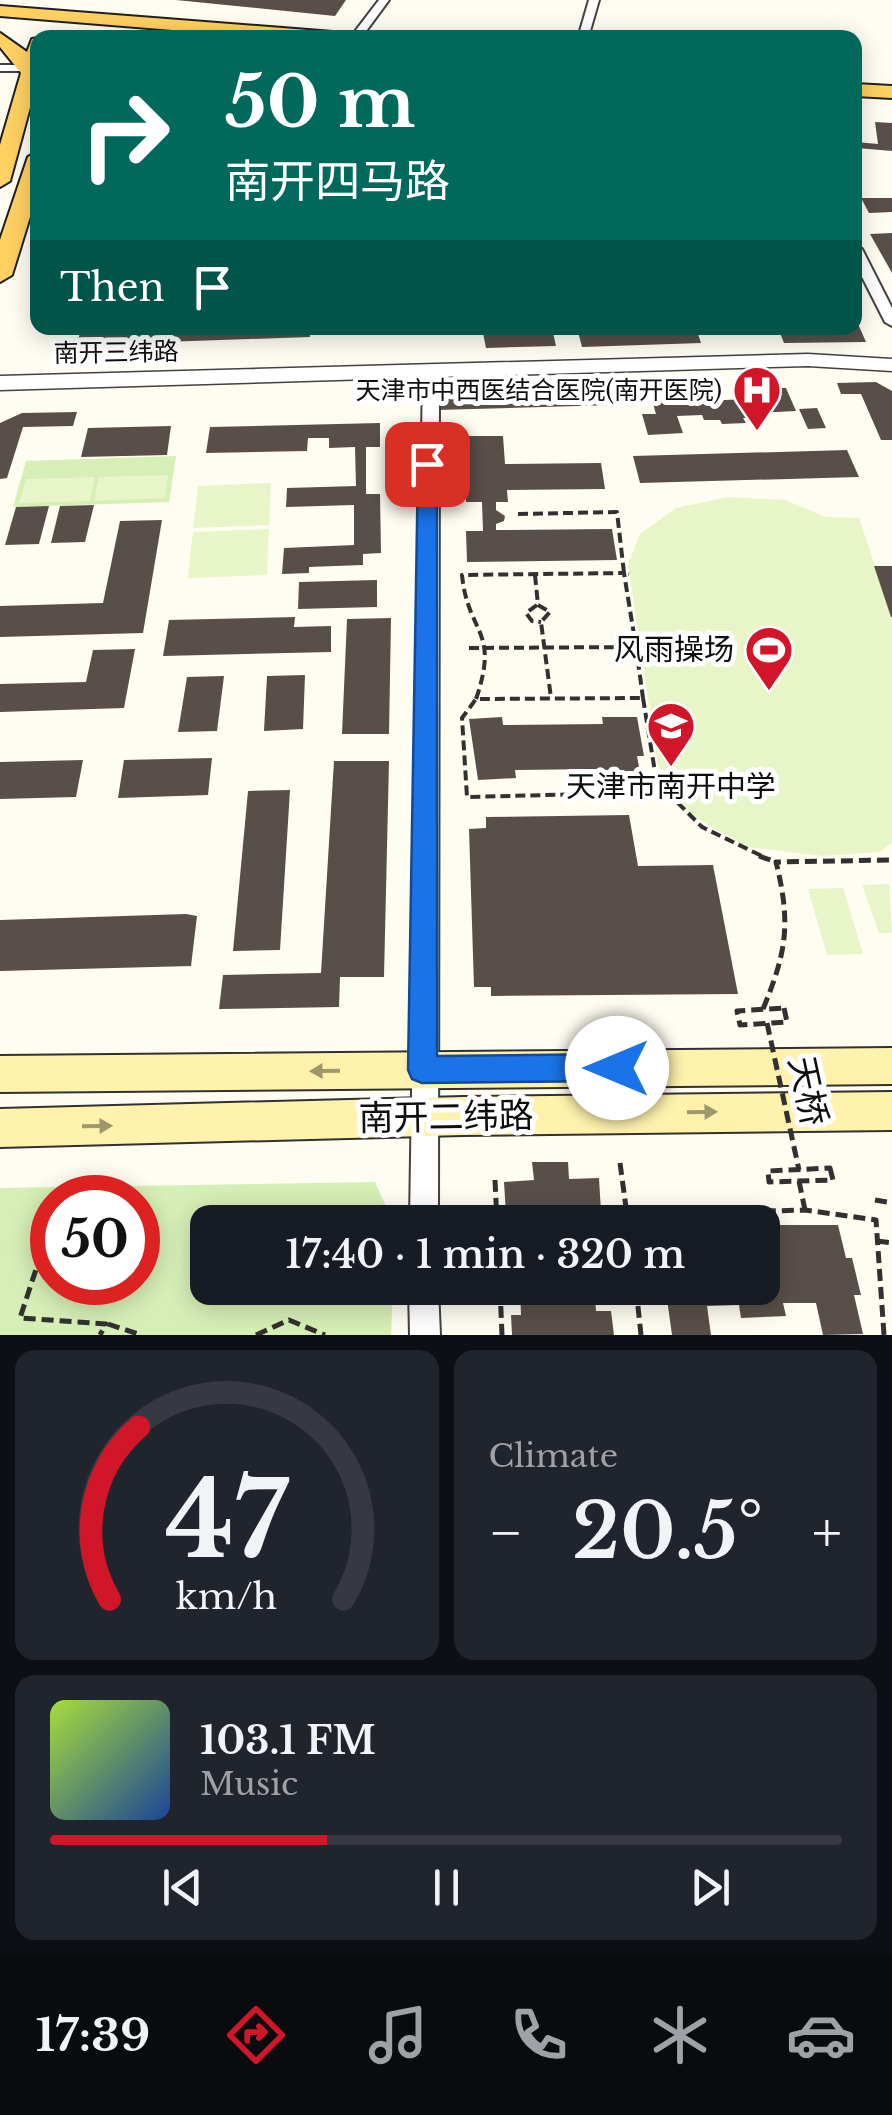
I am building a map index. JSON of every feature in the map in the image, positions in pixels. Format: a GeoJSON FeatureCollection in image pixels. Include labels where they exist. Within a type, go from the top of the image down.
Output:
{"type":"FeatureCollection","features":[{"type":"Feature","properties":{"kind":"main road"},"geometry":{"type":"LineString","coordinates":[[8,12],[40,30]]}},
{"type":"Feature","properties":{"kind":"main road"},"geometry":{"type":"LineString","coordinates":[[0,26],[30,33]]}},
{"type":"Feature","properties":{"kind":"main road"},"geometry":{"type":"LineString","coordinates":[[0,38],[30,38]]}},
{"type":"Feature","properties":{"kind":"main road"},"geometry":{"type":"LineString","coordinates":[[862,77],[892,79]]}},
{"type":"Feature","properties":{"kind":"main road"},"geometry":{"type":"LineString","coordinates":[[862,90],[892,92]]}},
{"type":"Feature","properties":{"kind":"main road"},"geometry":{"type":"LineString","coordinates":[[0,181],[30,102]]}},
{"type":"Feature","properties":{"kind":"main road"},"geometry":{"type":"LineString","coordinates":[[0,276],[30,182]]}},
{"type":"Feature","properties":{"kind":"main road","name":"南开二纬路"},"geometry":{"type":"LineString","coordinates":[[0,1074],[892,1066]]}},
{"type":"Feature","properties":{"kind":"main road","name":"南开二纬路"},"geometry":{"type":"LineString","coordinates":[[0,1128],[892,1111]]}},
{"type":"Feature","properties":{"kind":"street"},"geometry":{"type":"LineString","coordinates":[[361,30],[384,0]]}},
{"type":"Feature","properties":{"kind":"street"},"geometry":{"type":"LineString","coordinates":[[585,30],[594,0]]}},
{"type":"Feature","properties":{"kind":"street"},"geometry":{"type":"LineString","coordinates":[[0,68],[30,51]]}},
{"type":"Feature","properties":{"kind":"street"},"geometry":{"type":"LineString","coordinates":[[862,263],[892,322]]}},
{"type":"Feature","properties":{"kind":"street","name":"南开三纬路"},"geometry":{"type":"LineString","coordinates":[[0,383],[892,368]]}},
{"type":"Feature","properties":{"kind":"street"},"geometry":{"type":"LineString","coordinates":[[424,1205],[431,378]]}},
{"type":"Feature","properties":{"kind":"street","name":"南开三纬路"},"geometry":{"type":"LineString","coordinates":[[0,397],[431,378]]}},
{"type":"Feature","properties":{"kind":"street"},"geometry":{"type":"LineString","coordinates":[[424,1305],[425,1335]]}},
{"type":"Feature","properties":{"kind":"path"},"geometry":{"type":"LineString","coordinates":[[518,514],[617,512],[656,772],[688,820],[705,832],[776,862],[892,860]]}},
{"type":"Feature","properties":{"kind":"path"},"geometry":{"type":"LineString","coordinates":[[626,573],[462,575],[462,598],[490,648],[486,675],[462,718],[467,796],[667,792]]}},
{"type":"Feature","properties":{"kind":"path"},"geometry":{"type":"LineString","coordinates":[[535,575],[538,605]]}},
{"type":"Feature","properties":{"kind":"path"},"geometry":{"type":"LineString","coordinates":[[538,605],[526,613],[541,622]]}},
{"type":"Feature","properties":{"kind":"path"},"geometry":{"type":"LineString","coordinates":[[538,605],[550,612],[541,622]]}},
{"type":"Feature","properties":{"kind":"path"},"geometry":{"type":"LineString","coordinates":[[541,622],[551,698]]}},
{"type":"Feature","properties":{"kind":"path"},"geometry":{"type":"LineString","coordinates":[[469,648],[636,647]]}},
{"type":"Feature","properties":{"kind":"path"},"geometry":{"type":"LineString","coordinates":[[476,699],[643,698]]}},
{"type":"Feature","properties":{"kind":"path"},"geometry":{"type":"LineString","coordinates":[[768,1023],[740,1024],[737,1011],[763,1009],[790,933],[776,862]]}},
{"type":"Feature","properties":{"kind":"path","name":"天桥"},"geometry":{"type":"LineString","coordinates":[[763,1009],[784,1008],[788,1022],[768,1023],[799,1170]]}},
{"type":"Feature","properties":{"kind":"path"},"geometry":{"type":"LineString","coordinates":[[620,1163],[626,1205]]}},
{"type":"Feature","properties":{"kind":"path"},"geometry":{"type":"LineString","coordinates":[[830,1168],[832,1180],[770,1182],[768,1171],[799,1170],[830,1168]]}},
{"type":"Feature","properties":{"kind":"path"},"geometry":{"type":"LineString","coordinates":[[495,1180],[496,1205]]}},
{"type":"Feature","properties":{"kind":"path"},"geometry":{"type":"LineString","coordinates":[[798,1181],[805,1210]]}},
{"type":"Feature","properties":{"kind":"path"},"geometry":{"type":"LineString","coordinates":[[875,1200],[892,1202]]}},
{"type":"Feature","properties":{"kind":"path"},"geometry":{"type":"LineString","coordinates":[[780,1211],[805,1210],[876,1220],[884,1335]]}},
{"type":"Feature","properties":{"kind":"path"},"geometry":{"type":"LineString","coordinates":[[877,1241],[892,1243]]}},
{"type":"Feature","properties":{"kind":"path"},"geometry":{"type":"LineString","coordinates":[[30,1288],[20,1318],[106,1324],[141,1335]]}},
{"type":"Feature","properties":{"kind":"path"},"geometry":{"type":"LineString","coordinates":[[501,1305],[502,1335]]}},
{"type":"Feature","properties":{"kind":"path"},"geometry":{"type":"LineString","coordinates":[[638,1305],[641,1335]]}},
{"type":"Feature","properties":{"kind":"path"},"geometry":{"type":"LineString","coordinates":[[256,1335],[290,1320],[325,1335]]}},
{"type":"Feature","properties":{"kind":"path"},"geometry":{"type":"LineString","coordinates":[[100,1335],[106,1324]]}},
{"type":"Feature","properties":{"kind":"green space"},"geometry":{"type":"Polygon","coordinates":[[[176,456],[169,502],[13,507],[26,461],[176,456]]]}},
{"type":"Feature","properties":{"kind":"green space"},"geometry":{"type":"Polygon","coordinates":[[[168,475],[165,498],[94,501],[99,477],[168,475]]]}},
{"type":"Feature","properties":{"kind":"green space"},"geometry":{"type":"Polygon","coordinates":[[[95,477],[90,501],[19,503],[26,479],[95,477]]]}},
{"type":"Feature","properties":{"kind":"green space"},"geometry":{"type":"Polygon","coordinates":[[[271,483],[269,525],[193,528],[198,486],[271,483]]]}},
{"type":"Feature","properties":{"kind":"green space","name":"风雨操场"},"geometry":{"type":"Polygon","coordinates":[[[728,497],[785,500],[826,517],[859,518],[892,617],[892,843],[879,852],[823,856],[747,847],[689,814],[658,766],[628,564],[640,534],[676,508],[728,497]]]}},
{"type":"Feature","properties":{"kind":"green space"},"geometry":{"type":"Polygon","coordinates":[[[269,529],[267,575],[188,578],[193,532],[269,529]]]}},
{"type":"Feature","properties":{"kind":"green space"},"geometry":{"type":"Polygon","coordinates":[[[889,884],[892,933],[879,933],[862,885],[889,884]]]}},
{"type":"Feature","properties":{"kind":"green space"},"geometry":{"type":"Polygon","coordinates":[[[843,888],[863,954],[827,955],[808,889],[843,888]]]}},
{"type":"Feature","properties":{"kind":"green space"},"geometry":{"type":"Polygon","coordinates":[[[375,1182],[385,1205],[190,1205],[190,1305],[392,1305],[391,1335],[0,1335],[0,1188],[30,1188],[30,1305],[160,1305],[160,1185],[375,1182]]]}},
{"type":"Feature","properties":{"kind":"building"},"geometry":{"type":"Polygon","coordinates":[[[176,0],[346,0],[335,16],[176,0]]]}},
{"type":"Feature","properties":{"kind":"building"},"geometry":{"type":"Polygon","coordinates":[[[875,122],[892,123],[892,151],[862,148],[862,143],[878,144],[875,122]]]}},
{"type":"Feature","properties":{"kind":"building"},"geometry":{"type":"Polygon","coordinates":[[[862,198],[892,198],[892,212],[869,213],[862,198]]]}},
{"type":"Feature","properties":{"kind":"building"},"geometry":{"type":"Polygon","coordinates":[[[892,233],[892,273],[870,234],[892,233]]]}},
{"type":"Feature","properties":{"kind":"building"},"geometry":{"type":"Polygon","coordinates":[[[862,333],[866,342],[784,343],[781,335],[862,333]]]}},
{"type":"Feature","properties":{"kind":"building"},"geometry":{"type":"Polygon","coordinates":[[[79,335],[310,335],[310,337],[77,345],[79,335]]]}},
{"type":"Feature","properties":{"kind":"building"},"geometry":{"type":"Polygon","coordinates":[[[483,335],[554,335],[556,346],[486,348],[483,335]]]}},
{"type":"Feature","properties":{"kind":"building"},"geometry":{"type":"Polygon","coordinates":[[[579,335],[698,335],[701,343],[582,347],[579,335]]]}},
{"type":"Feature","properties":{"kind":"building"},"geometry":{"type":"Polygon","coordinates":[[[876,382],[892,391],[892,440],[881,440],[861,394],[841,394],[837,383],[876,382]]]}},
{"type":"Feature","properties":{"kind":"building"},"geometry":{"type":"Polygon","coordinates":[[[769,388],[786,388],[796,411],[756,413],[758,418],[743,418],[746,423],[722,424],[720,420],[704,420],[702,415],[677,416],[683,433],[648,435],[642,414],[656,414],[649,390],[668,389],[672,402],[774,398],[769,388]]]}},
{"type":"Feature","properties":{"kind":"building"},"geometry":{"type":"Polygon","coordinates":[[[609,391],[612,405],[436,410],[435,395],[609,391]]]}},
{"type":"Feature","properties":{"kind":"building"},"geometry":{"type":"Polygon","coordinates":[[[817,408],[826,428],[808,429],[799,409],[817,408]]]}},
{"type":"Feature","properties":{"kind":"building"},"geometry":{"type":"Polygon","coordinates":[[[77,412],[73,426],[23,427],[7,478],[0,479],[0,423],[22,413],[77,412]]]}},
{"type":"Feature","properties":{"kind":"building"},"geometry":{"type":"Polygon","coordinates":[[[380,423],[380,447],[366,447],[366,494],[380,494],[381,553],[363,554],[363,565],[309,567],[309,573],[282,574],[284,548],[354,545],[354,505],[286,507],[287,488],[356,486],[355,447],[329,448],[329,438],[308,438],[307,451],[206,453],[210,427],[380,423]]]}},
{"type":"Feature","properties":{"kind":"building"},"geometry":{"type":"Polygon","coordinates":[[[171,426],[167,455],[81,457],[88,428],[171,426]]]}},
{"type":"Feature","properties":{"kind":"building"},"geometry":{"type":"Polygon","coordinates":[[[463,436],[503,436],[505,464],[601,463],[605,489],[507,490],[508,502],[496,502],[496,510],[505,516],[504,521],[496,524],[496,530],[612,529],[617,560],[467,562],[466,531],[483,531],[482,502],[466,502],[463,436]]]}},
{"type":"Feature","properties":{"kind":"building"},"geometry":{"type":"Polygon","coordinates":[[[847,450],[859,477],[640,483],[633,456],[847,450]]]}},
{"type":"Feature","properties":{"kind":"building"},"geometry":{"type":"Polygon","coordinates":[[[94,505],[85,542],[51,543],[60,506],[94,505]]]}},
{"type":"Feature","properties":{"kind":"building"},"geometry":{"type":"Polygon","coordinates":[[[49,506],[39,544],[5,545],[16,507],[49,506]]]}},
{"type":"Feature","properties":{"kind":"building"},"geometry":{"type":"Polygon","coordinates":[[[162,520],[143,633],[0,637],[0,606],[103,603],[120,521],[162,520]]]}},
{"type":"Feature","properties":{"kind":"building"},"geometry":{"type":"Polygon","coordinates":[[[874,566],[892,566],[892,617],[891,617],[874,566]]]}},
{"type":"Feature","properties":{"kind":"building"},"geometry":{"type":"Polygon","coordinates":[[[377,580],[377,607],[298,609],[299,582],[377,580]]]}},
{"type":"Feature","properties":{"kind":"building"},"geometry":{"type":"Polygon","coordinates":[[[295,617],[294,627],[331,626],[331,652],[163,656],[169,620],[295,617]]]}},
{"type":"Feature","properties":{"kind":"building"},"geometry":{"type":"Polygon","coordinates":[[[391,618],[389,734],[342,734],[347,619],[391,618]]]}},
{"type":"Feature","properties":{"kind":"building"},"geometry":{"type":"Polygon","coordinates":[[[135,649],[124,708],[0,712],[0,684],[86,682],[93,650],[135,649]]]}},
{"type":"Feature","properties":{"kind":"building"},"geometry":{"type":"Polygon","coordinates":[[[305,675],[303,729],[264,731],[267,676],[305,675]]]}},
{"type":"Feature","properties":{"kind":"building"},"geometry":{"type":"Polygon","coordinates":[[[224,676],[217,731],[178,732],[187,677],[224,676]]]}},
{"type":"Feature","properties":{"kind":"building"},"geometry":{"type":"Polygon","coordinates":[[[502,717],[503,725],[603,724],[602,717],[637,717],[644,756],[637,756],[641,777],[601,778],[599,769],[515,770],[516,778],[478,780],[469,719],[502,717]]]}},
{"type":"Feature","properties":{"kind":"building"},"geometry":{"type":"Polygon","coordinates":[[[212,758],[208,795],[118,798],[124,760],[212,758]]]}},
{"type":"Feature","properties":{"kind":"building"},"geometry":{"type":"Polygon","coordinates":[[[83,760],[76,797],[0,799],[0,762],[83,760]]]}},
{"type":"Feature","properties":{"kind":"building"},"geometry":{"type":"Polygon","coordinates":[[[334,761],[389,761],[384,977],[340,977],[339,1007],[219,1009],[223,975],[321,973],[334,761]]]}},
{"type":"Feature","properties":{"kind":"building"},"geometry":{"type":"Polygon","coordinates":[[[290,790],[280,950],[233,951],[248,791],[290,790]]]}},
{"type":"Feature","properties":{"kind":"building"},"geometry":{"type":"Polygon","coordinates":[[[629,815],[638,866],[713,865],[738,994],[491,996],[491,987],[474,987],[469,829],[486,828],[486,817],[629,815]]]}},
{"type":"Feature","properties":{"kind":"building"},"geometry":{"type":"Polygon","coordinates":[[[197,916],[191,966],[0,971],[0,920],[197,916]]]}},
{"type":"Feature","properties":{"kind":"building"},"geometry":{"type":"Polygon","coordinates":[[[532,1162],[568,1162],[569,1179],[599,1178],[601,1205],[505,1205],[504,1182],[534,1180],[532,1162]]]}},
{"type":"Feature","properties":{"kind":"building"},"geometry":{"type":"Polygon","coordinates":[[[780,1225],[838,1225],[861,1295],[854,1295],[863,1334],[823,1335],[816,1303],[783,1303],[786,1316],[741,1318],[739,1305],[780,1305],[780,1225]]]}},
{"type":"Feature","properties":{"kind":"building"},"geometry":{"type":"Polygon","coordinates":[[[521,1305],[595,1305],[596,1311],[611,1311],[614,1335],[512,1335],[511,1315],[521,1315],[521,1305]]]}},
{"type":"Feature","properties":{"kind":"building"},"geometry":{"type":"Polygon","coordinates":[[[668,1305],[739,1305],[707,1306],[711,1335],[672,1335],[668,1305]]]}},
{"type":"Feature","properties":{"kind":"place","name":"天津市中西医结合医院(南开医院)"},"geometry":{"type":"Point","coordinates":[757,432]}},
{"type":"Feature","properties":{"kind":"place","name":"风雨操场"},"geometry":{"type":"Point","coordinates":[769,692]}},
{"type":"Feature","properties":{"kind":"place","name":"天津市南开中学"},"geometry":{"type":"Point","coordinates":[671,768]}},
{"type":"Feature","properties":{"kind":"route"},"geometry":{"type":"LineString","coordinates":[[427,464],[422,1070],[617,1068]]}}]}
